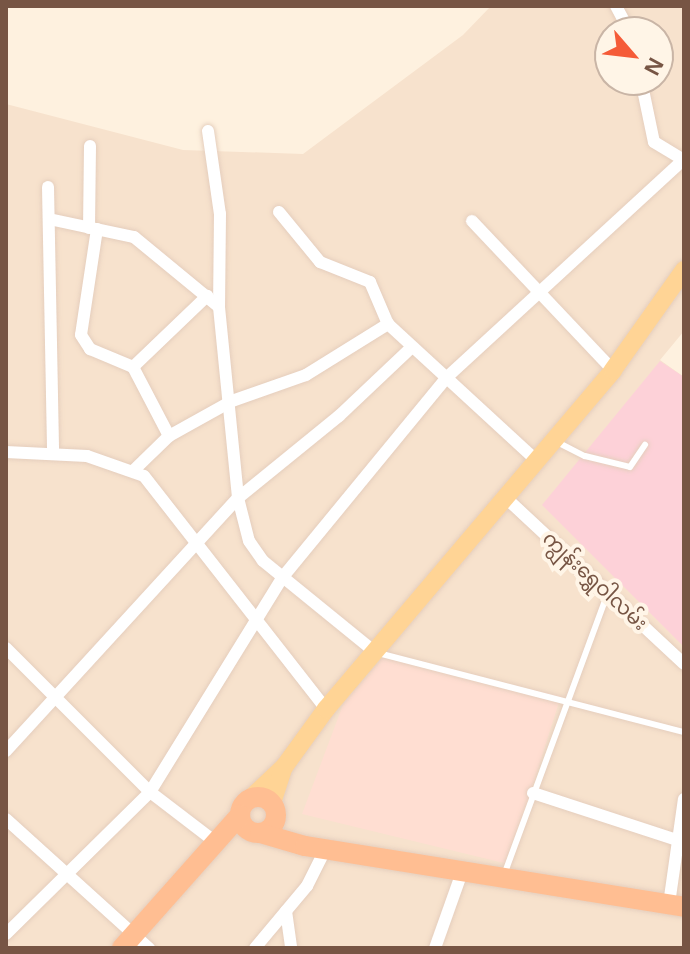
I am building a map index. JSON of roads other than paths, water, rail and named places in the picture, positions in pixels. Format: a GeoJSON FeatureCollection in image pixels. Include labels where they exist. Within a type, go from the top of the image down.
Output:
{"type":"FeatureCollection","features":[{"type":"Feature","properties":{"kind":"highway"},"geometry":{"type":"LineString","coordinates":[[250,827],[267,803]]}},
{"type":"Feature","properties":{"kind":"highway"},"geometry":{"type":"LineString","coordinates":[[135,944],[218,844],[250,827],[274,826],[267,803]]}},
{"type":"Feature","properties":{"kind":"highway"},"geometry":{"type":"LineString","coordinates":[[267,803],[315,848]]}},
{"type":"Feature","properties":{"kind":"highway"},"geometry":{"type":"LineString","coordinates":[[250,827],[315,848],[676,905]]}},
{"type":"Feature","properties":{"kind":"main road"},"geometry":{"type":"LineString","coordinates":[[267,803],[284,767],[326,709],[613,370],[684,270]]}},
{"type":"Feature","properties":{"kind":"street"},"geometry":{"type":"LineString","coordinates":[[6,934],[150,792],[253,620],[282,578],[446,378],[684,159],[654,142],[644,96]]}},
{"type":"Feature","properties":{"kind":"street"},"geometry":{"type":"LineString","coordinates":[[208,131],[220,214],[219,307],[232,401],[238,498],[249,541],[282,578],[375,652]]}},
{"type":"Feature","properties":{"kind":"street"},"geometry":{"type":"LineString","coordinates":[[90,146],[93,228],[81,335],[90,349],[133,367],[169,436]]}},
{"type":"Feature","properties":{"kind":"street"},"geometry":{"type":"LineString","coordinates":[[48,187],[53,451]]}},
{"type":"Feature","properties":{"kind":"street"},"geometry":{"type":"LineString","coordinates":[[279,212],[320,262],[370,282],[388,324],[536,460]]}},
{"type":"Feature","properties":{"kind":"street"},"geometry":{"type":"LineString","coordinates":[[49,219],[134,237],[219,307]]}},
{"type":"Feature","properties":{"kind":"street"},"geometry":{"type":"LineString","coordinates":[[472,221],[613,370]]}},
{"type":"Feature","properties":{"kind":"street"},"geometry":{"type":"LineString","coordinates":[[133,367],[207,296]]}},
{"type":"Feature","properties":{"kind":"street"},"geometry":{"type":"LineString","coordinates":[[134,470],[169,436],[232,401],[306,375],[388,324]]}},
{"type":"Feature","properties":{"kind":"street"},"geometry":{"type":"LineString","coordinates":[[6,751],[238,498],[339,416],[412,347]]}},
{"type":"Feature","properties":{"kind":"street"},"geometry":{"type":"LineString","coordinates":[[6,452],[33,457],[53,451],[134,470],[198,541],[253,620],[326,709]]}},
{"type":"Feature","properties":{"kind":"street","name":"ကျွန်းရွှေဝါလမ်း"},"geometry":{"type":"LineString","coordinates":[[506,498],[684,664]]}},
{"type":"Feature","properties":{"kind":"street"},"geometry":{"type":"LineString","coordinates":[[6,648],[150,792],[218,844]]}},
{"type":"Feature","properties":{"kind":"street"},"geometry":{"type":"LineString","coordinates":[[533,793],[677,840]]}},
{"type":"Feature","properties":{"kind":"street"},"geometry":{"type":"LineString","coordinates":[[676,905],[677,840],[684,799]]}},
{"type":"Feature","properties":{"kind":"street"},"geometry":{"type":"LineString","coordinates":[[6,819],[68,873],[135,944]]}},
{"type":"Feature","properties":{"kind":"street"},"geometry":{"type":"LineString","coordinates":[[255,948],[307,886],[315,848]]}},
{"type":"Feature","properties":{"kind":"street"},"geometry":{"type":"LineString","coordinates":[[435,948],[462,872]]}},
{"type":"Feature","properties":{"kind":"street"},"geometry":{"type":"LineString","coordinates":[[286,911],[291,948]]}},
{"type":"Feature","properties":{"kind":"lane"},"geometry":{"type":"LineString","coordinates":[[553,440],[585,456],[630,467],[645,445]]}},
{"type":"Feature","properties":{"kind":"lane"},"geometry":{"type":"LineString","coordinates":[[503,879],[608,593]]}},
{"type":"Feature","properties":{"kind":"lane"},"geometry":{"type":"LineString","coordinates":[[375,652],[684,732]]}}]}
